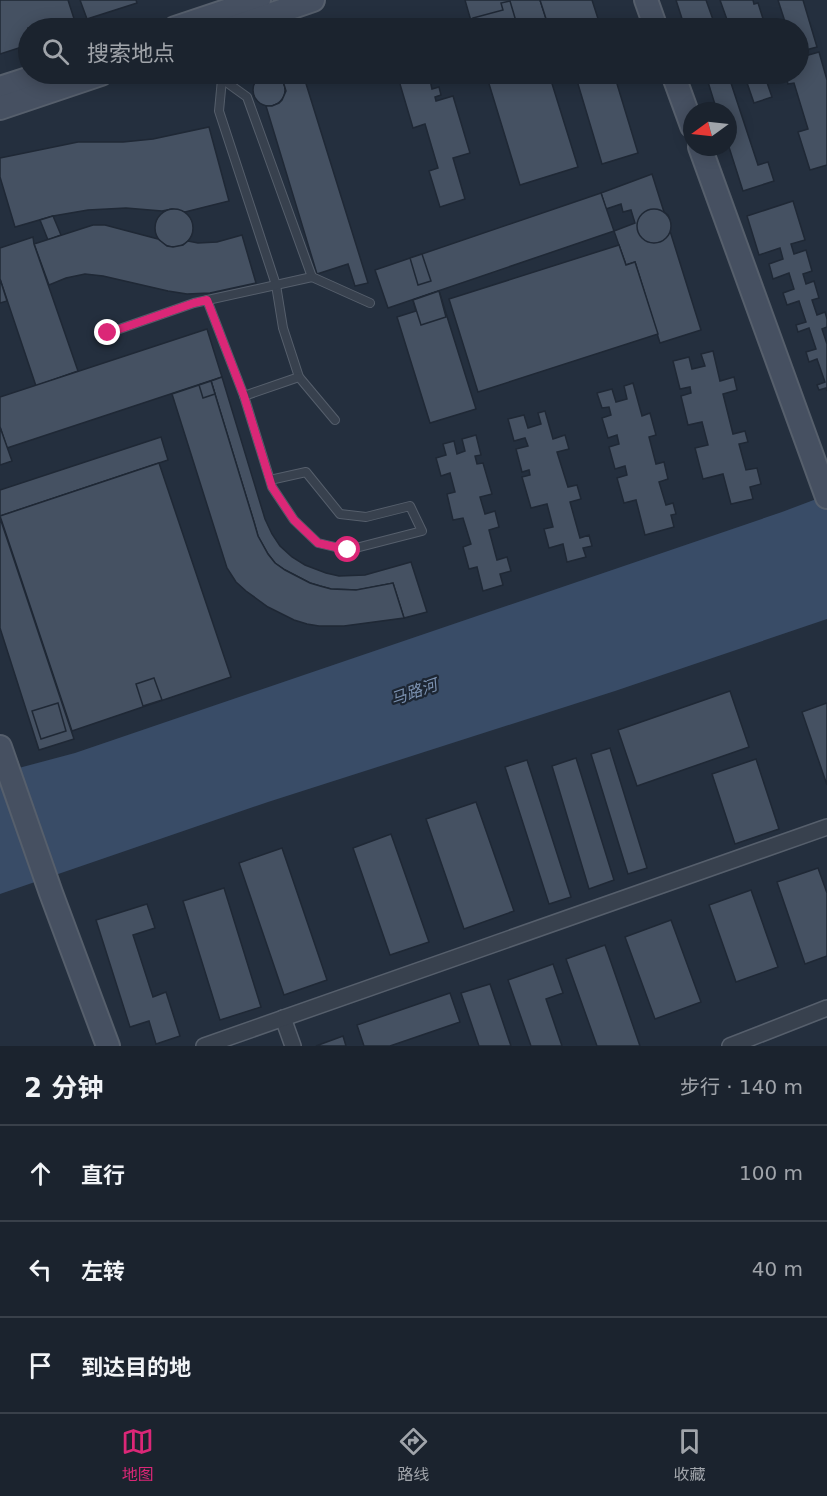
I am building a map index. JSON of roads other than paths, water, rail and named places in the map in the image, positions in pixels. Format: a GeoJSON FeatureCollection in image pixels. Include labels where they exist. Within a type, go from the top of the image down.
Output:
{"type":"FeatureCollection","features":[{"type":"Feature","properties":{"kind":"street"},"geometry":{"type":"LineString","coordinates":[[205,18],[259,0]]}},
{"type":"Feature","properties":{"kind":"street"},"geometry":{"type":"LineString","coordinates":[[261,18],[313,0]]}},
{"type":"Feature","properties":{"kind":"street"},"geometry":{"type":"LineString","coordinates":[[646,0],[652,18]]}},
{"type":"Feature","properties":{"kind":"street"},"geometry":{"type":"LineString","coordinates":[[0,88],[18,82]]}},
{"type":"Feature","properties":{"kind":"street"},"geometry":{"type":"LineString","coordinates":[[0,108],[71,84]]}},
{"type":"Feature","properties":{"kind":"street"},"geometry":{"type":"LineString","coordinates":[[677,84],[683,102]]}},
{"type":"Feature","properties":{"kind":"street"},"geometry":{"type":"LineString","coordinates":[[703,156],[827,497]]}},
{"type":"Feature","properties":{"kind":"street"},"geometry":{"type":"LineString","coordinates":[[0,748],[108,1046]]}},
{"type":"Feature","properties":{"kind":"street"},"geometry":{"type":"LineString","coordinates":[[204,1046],[827,827]]}},
{"type":"Feature","properties":{"kind":"street"},"geometry":{"type":"LineString","coordinates":[[729,1046],[827,1008]]}},
{"type":"Feature","properties":{"kind":"street"},"geometry":{"type":"LineString","coordinates":[[283,1018],[293,1046]]}},
{"type":"Feature","properties":{"kind":"lane"},"geometry":{"type":"LineString","coordinates":[[221,84],[219,111],[276,285],[283,328],[299,377],[335,420]]}},
{"type":"Feature","properties":{"kind":"lane"},"geometry":{"type":"LineString","coordinates":[[231,84],[247,97],[312,277]]}},
{"type":"Feature","properties":{"kind":"lane"},"geometry":{"type":"LineString","coordinates":[[108,333],[194,303],[312,277],[370,303]]}},
{"type":"Feature","properties":{"kind":"lane"},"geometry":{"type":"LineString","coordinates":[[207,300],[244,396],[272,487],[294,520],[318,543],[348,550],[422,531],[410,506],[366,517],[340,514],[306,472],[270,480]]}},
{"type":"Feature","properties":{"kind":"lane"},"geometry":{"type":"LineString","coordinates":[[244,396],[299,377]]}},
{"type":"Feature","properties":{"kind":"water","name":"马路河"},"geometry":{"type":"Polygon","coordinates":[[[827,495],[827,619],[615,691],[268,802],[0,894],[0,773],[75,753],[827,495]]]}}]}
